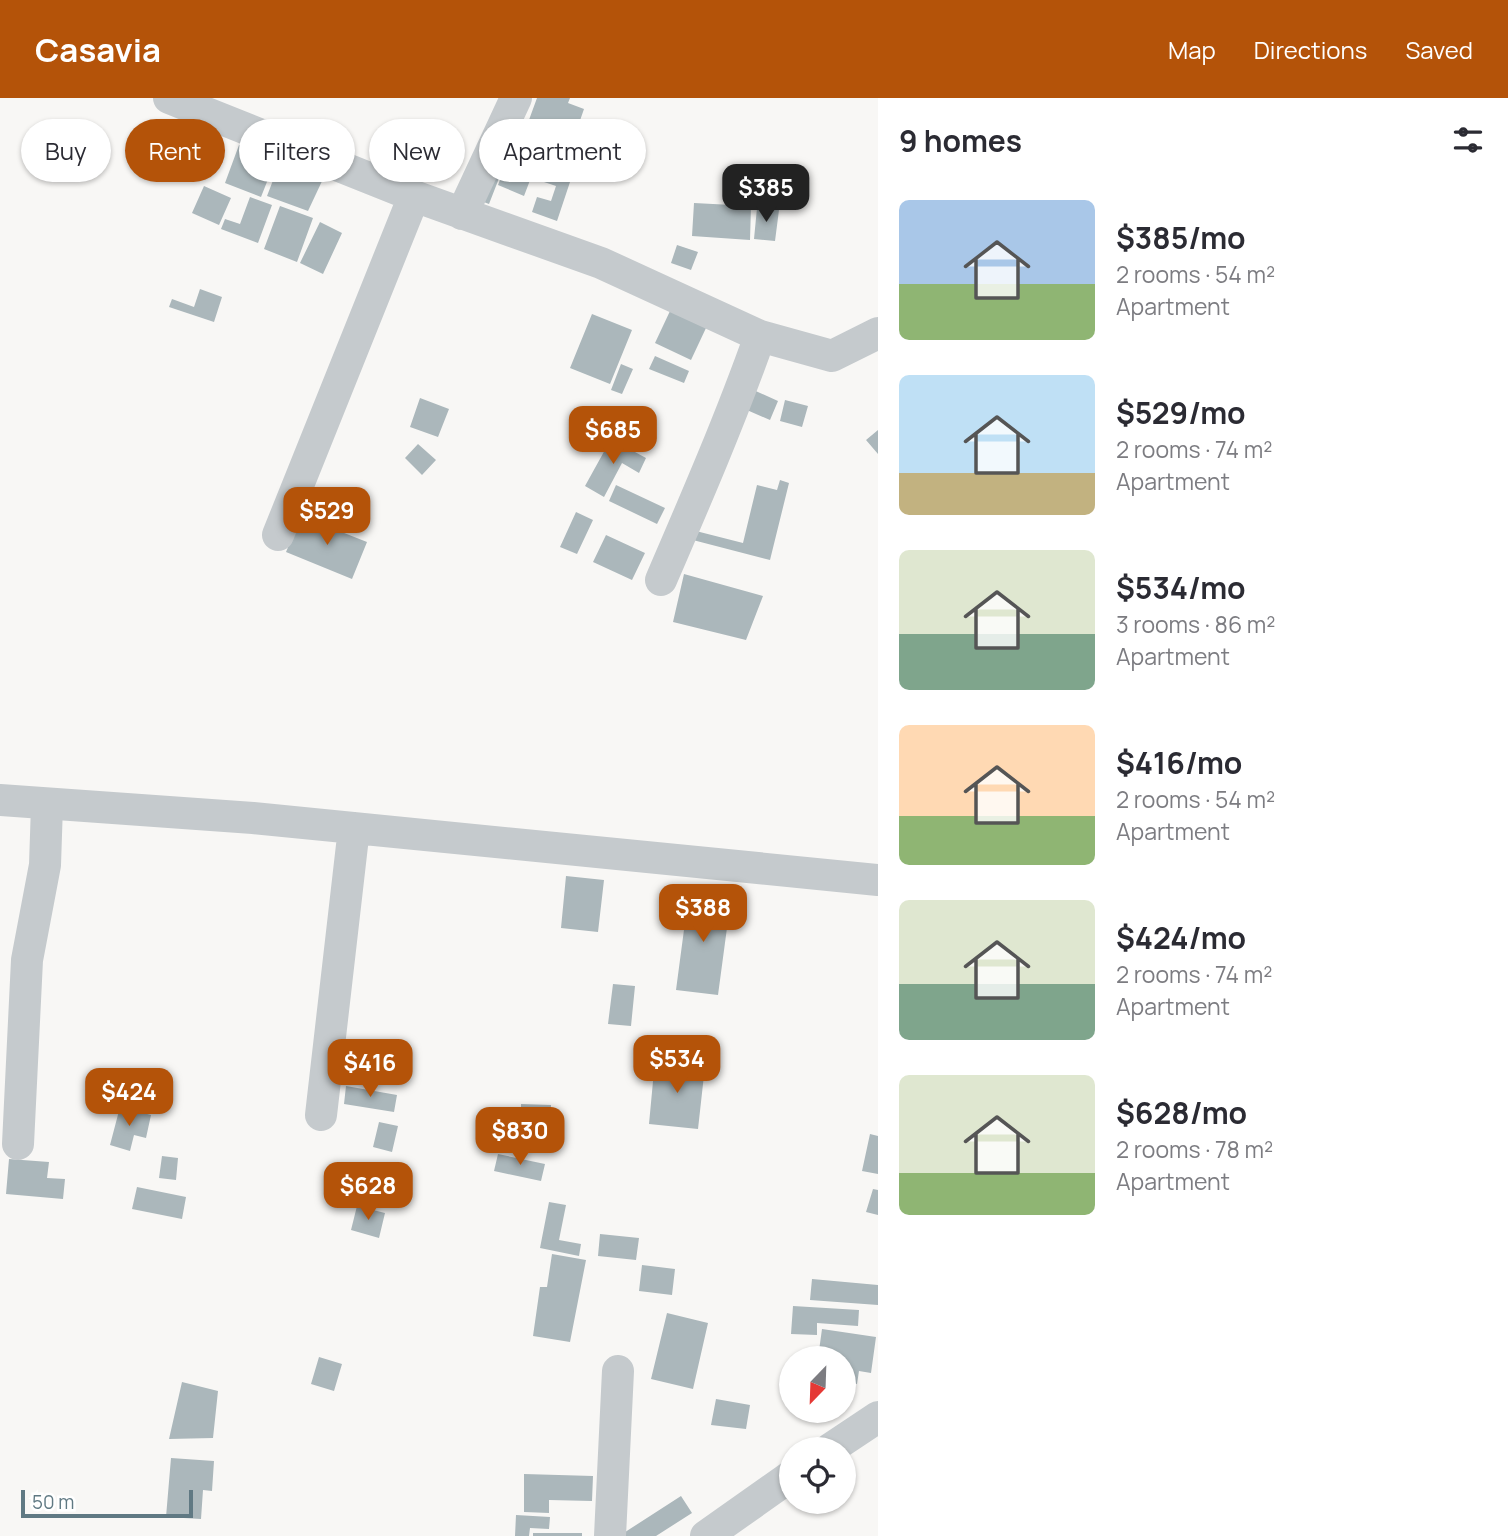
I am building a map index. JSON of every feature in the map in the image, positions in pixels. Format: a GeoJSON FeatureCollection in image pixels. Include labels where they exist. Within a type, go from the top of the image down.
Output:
{"type":"FeatureCollection","features":[{"type":"Feature","properties":{"kind":"street"},"geometry":{"type":"LineString","coordinates":[[169,98],[414,196],[601,263],[760,336],[832,356],[878,333]]}},
{"type":"Feature","properties":{"kind":"street"},"geometry":{"type":"LineString","coordinates":[[463,214],[516,98]]}},
{"type":"Feature","properties":{"kind":"street"},"geometry":{"type":"LineString","coordinates":[[278,534],[414,196]]}},
{"type":"Feature","properties":{"kind":"street"},"geometry":{"type":"LineString","coordinates":[[661,580],[717,441],[736,403],[760,336]]}},
{"type":"Feature","properties":{"kind":"street"},"geometry":{"type":"LineString","coordinates":[[0,800],[354,828],[878,880]]}},
{"type":"Feature","properties":{"kind":"street"},"geometry":{"type":"LineString","coordinates":[[18,1144],[27,960],[45,865],[47,805]]}},
{"type":"Feature","properties":{"kind":"street"},"geometry":{"type":"LineString","coordinates":[[321,1115],[354,828]]}},
{"type":"Feature","properties":{"kind":"street"},"geometry":{"type":"LineString","coordinates":[[610,1536],[618,1371]]}},
{"type":"Feature","properties":{"kind":"street"},"geometry":{"type":"LineString","coordinates":[[848,1437],[878,1417]]}},
{"type":"Feature","properties":{"kind":"street"},"geometry":{"type":"LineString","coordinates":[[706,1536],[779,1484]]}},
{"type":"Feature","properties":{"kind":"building"},"geometry":{"type":"Polygon","coordinates":[[[537,98],[570,98],[568,103],[584,109],[581,119],[529,119],[537,98]]]}},
{"type":"Feature","properties":{"kind":"building"},"geometry":{"type":"Polygon","coordinates":[[[239,145],[239,182],[267,182],[261,197],[225,183],[239,145]]]}},
{"type":"Feature","properties":{"kind":"building"},"geometry":{"type":"Polygon","coordinates":[[[272,182],[322,182],[308,211],[267,196],[272,182]]]}},
{"type":"Feature","properties":{"kind":"building"},"geometry":{"type":"Polygon","coordinates":[[[483,182],[498,182],[489,204],[476,199],[483,182]]]}},
{"type":"Feature","properties":{"kind":"building"},"geometry":{"type":"Polygon","coordinates":[[[499,182],[529,182],[524,196],[498,185],[499,182]]]}},
{"type":"Feature","properties":{"kind":"building"},"geometry":{"type":"Polygon","coordinates":[[[544,182],[570,182],[557,221],[532,212],[537,197],[551,201],[556,186],[544,182]]]}},
{"type":"Feature","properties":{"kind":"building"},"geometry":{"type":"Polygon","coordinates":[[[204,186],[231,198],[219,225],[192,213],[204,186]]]}},
{"type":"Feature","properties":{"kind":"building"},"geometry":{"type":"Polygon","coordinates":[[[250,197],[272,205],[258,243],[221,229],[225,219],[240,224],[250,197]]]}},
{"type":"Feature","properties":{"kind":"building"},"geometry":{"type":"Polygon","coordinates":[[[694,203],[751,206],[750,240],[692,236],[694,203]]]}},
{"type":"Feature","properties":{"kind":"building"},"geometry":{"type":"Polygon","coordinates":[[[280,206],[313,218],[297,262],[264,249],[280,206]]]}},
{"type":"Feature","properties":{"kind":"building"},"geometry":{"type":"Polygon","coordinates":[[[757,208],[779,210],[775,241],[754,239],[757,208]]]}},
{"type":"Feature","properties":{"kind":"building"},"geometry":{"type":"Polygon","coordinates":[[[320,222],[342,233],[323,274],[300,263],[320,222]]]}},
{"type":"Feature","properties":{"kind":"building"},"geometry":{"type":"Polygon","coordinates":[[[677,245],[698,252],[691,270],[671,263],[677,245]]]}},
{"type":"Feature","properties":{"kind":"building"},"geometry":{"type":"Polygon","coordinates":[[[200,289],[222,297],[214,322],[169,307],[172,299],[194,307],[200,289]]]}},
{"type":"Feature","properties":{"kind":"building"},"geometry":{"type":"Polygon","coordinates":[[[670,311],[706,328],[691,360],[655,343],[670,311]]]}},
{"type":"Feature","properties":{"kind":"building"},"geometry":{"type":"Polygon","coordinates":[[[592,314],[632,330],[610,384],[570,368],[592,314]]]}},
{"type":"Feature","properties":{"kind":"building"},"geometry":{"type":"Polygon","coordinates":[[[655,356],[689,371],[684,383],[649,369],[655,356]]]}},
{"type":"Feature","properties":{"kind":"building"},"geometry":{"type":"Polygon","coordinates":[[[621,364],[633,369],[622,394],[611,390],[621,364]]]}},
{"type":"Feature","properties":{"kind":"building"},"geometry":{"type":"Polygon","coordinates":[[[749,388],[778,401],[770,420],[740,407],[749,388]]]}},
{"type":"Feature","properties":{"kind":"building"},"geometry":{"type":"Polygon","coordinates":[[[420,398],[449,409],[438,437],[410,427],[420,398]]]}},
{"type":"Feature","properties":{"kind":"building"},"geometry":{"type":"Polygon","coordinates":[[[785,400],[808,406],[802,427],[780,421],[785,400]]]}},
{"type":"Feature","properties":{"kind":"building"},"geometry":{"type":"Polygon","coordinates":[[[878,430],[878,454],[866,440],[878,430]]]}},
{"type":"Feature","properties":{"kind":"building"},"geometry":{"type":"Polygon","coordinates":[[[611,439],[646,458],[639,473],[622,463],[604,497],[585,486],[611,439]]]}},
{"type":"Feature","properties":{"kind":"building"},"geometry":{"type":"Polygon","coordinates":[[[418,444],[436,460],[422,475],[405,458],[418,444]]]}},
{"type":"Feature","properties":{"kind":"building"},"geometry":{"type":"Polygon","coordinates":[[[780,480],[789,483],[770,560],[689,539],[692,530],[743,543],[757,485],[777,490],[780,480]]]}},
{"type":"Feature","properties":{"kind":"building"},"geometry":{"type":"Polygon","coordinates":[[[616,485],[665,508],[657,524],[609,501],[616,485]]]}},
{"type":"Feature","properties":{"kind":"building"},"geometry":{"type":"Polygon","coordinates":[[[576,512],[593,520],[577,554],[560,547],[576,512]]]}},
{"type":"Feature","properties":{"kind":"building"},"geometry":{"type":"Polygon","coordinates":[[[301,516],[367,542],[352,579],[286,552],[301,516]]]}},
{"type":"Feature","properties":{"kind":"building"},"geometry":{"type":"Polygon","coordinates":[[[606,535],[645,553],[632,580],[593,562],[606,535]]]}},
{"type":"Feature","properties":{"kind":"building"},"geometry":{"type":"Polygon","coordinates":[[[684,574],[763,596],[746,640],[673,622],[684,574]]]}},
{"type":"Feature","properties":{"kind":"building"},"geometry":{"type":"Polygon","coordinates":[[[566,876],[604,880],[598,932],[561,928],[566,876]]]}},
{"type":"Feature","properties":{"kind":"building"},"geometry":{"type":"Polygon","coordinates":[[[689,892],[731,898],[718,995],[676,990],[689,892]]]}},
{"type":"Feature","properties":{"kind":"building"},"geometry":{"type":"Polygon","coordinates":[[[613,984],[635,986],[631,1026],[608,1024],[613,984]]]}},
{"type":"Feature","properties":{"kind":"building"},"geometry":{"type":"Polygon","coordinates":[[[655,1060],[705,1066],[698,1129],[649,1124],[655,1060]]]}},
{"type":"Feature","properties":{"kind":"building"},"geometry":{"type":"Polygon","coordinates":[[[113,1078],[148,1078],[148,1103],[113,1102],[113,1078]]]}},
{"type":"Feature","properties":{"kind":"building"},"geometry":{"type":"Polygon","coordinates":[[[346,1086],[397,1095],[394,1112],[344,1104],[346,1086]]]}},
{"type":"Feature","properties":{"kind":"building"},"geometry":{"type":"Polygon","coordinates":[[[521,1104],[551,1105],[550,1136],[521,1135],[521,1104]]]}},
{"type":"Feature","properties":{"kind":"building"},"geometry":{"type":"Polygon","coordinates":[[[120,1107],[151,1115],[146,1138],[134,1135],[130,1151],[110,1145],[120,1107]]]}},
{"type":"Feature","properties":{"kind":"building"},"geometry":{"type":"Polygon","coordinates":[[[379,1122],[398,1126],[392,1152],[373,1147],[379,1122]]]}},
{"type":"Feature","properties":{"kind":"building"},"geometry":{"type":"Polygon","coordinates":[[[870,1134],[878,1136],[878,1174],[862,1171],[870,1134]]]}},
{"type":"Feature","properties":{"kind":"building"},"geometry":{"type":"Polygon","coordinates":[[[498,1154],[545,1164],[541,1181],[494,1171],[498,1154]]]}},
{"type":"Feature","properties":{"kind":"building"},"geometry":{"type":"Polygon","coordinates":[[[162,1156],[178,1158],[176,1180],[159,1178],[162,1156]]]}},
{"type":"Feature","properties":{"kind":"building"},"geometry":{"type":"Polygon","coordinates":[[[9,1159],[49,1162],[47,1178],[65,1179],[63,1199],[6,1194],[9,1159]]]}},
{"type":"Feature","properties":{"kind":"building"},"geometry":{"type":"Polygon","coordinates":[[[380,1171],[395,1175],[387,1202],[372,1198],[380,1171]]]}},
{"type":"Feature","properties":{"kind":"building"},"geometry":{"type":"Polygon","coordinates":[[[137,1187],[186,1197],[182,1219],[132,1209],[137,1187]]]}},
{"type":"Feature","properties":{"kind":"building"},"geometry":{"type":"Polygon","coordinates":[[[873,1189],[878,1190],[878,1215],[866,1212],[873,1189]]]}},
{"type":"Feature","properties":{"kind":"building"},"geometry":{"type":"Polygon","coordinates":[[[549,1202],[566,1205],[559,1240],[581,1244],[579,1256],[540,1248],[549,1202]]]}},
{"type":"Feature","properties":{"kind":"building"},"geometry":{"type":"Polygon","coordinates":[[[357,1206],[385,1213],[379,1238],[351,1230],[357,1206]]]}},
{"type":"Feature","properties":{"kind":"building"},"geometry":{"type":"Polygon","coordinates":[[[600,1234],[639,1238],[636,1260],[598,1256],[600,1234]]]}},
{"type":"Feature","properties":{"kind":"building"},"geometry":{"type":"Polygon","coordinates":[[[552,1254],[586,1260],[570,1342],[533,1336],[540,1287],[547,1287],[552,1254]]]}},
{"type":"Feature","properties":{"kind":"building"},"geometry":{"type":"Polygon","coordinates":[[[642,1265],[675,1269],[672,1295],[639,1291],[642,1265]]]}},
{"type":"Feature","properties":{"kind":"building"},"geometry":{"type":"Polygon","coordinates":[[[812,1279],[878,1285],[878,1305],[810,1300],[812,1279]]]}},
{"type":"Feature","properties":{"kind":"building"},"geometry":{"type":"Polygon","coordinates":[[[793,1306],[859,1310],[858,1326],[817,1323],[817,1335],[791,1334],[793,1306]]]}},
{"type":"Feature","properties":{"kind":"building"},"geometry":{"type":"Polygon","coordinates":[[[667,1313],[708,1323],[693,1389],[651,1379],[667,1313]]]}},
{"type":"Feature","properties":{"kind":"building"},"geometry":{"type":"Polygon","coordinates":[[[822,1329],[876,1337],[871,1373],[859,1371],[856,1384],[856,1346],[820,1346],[822,1329]]]}},
{"type":"Feature","properties":{"kind":"building"},"geometry":{"type":"Polygon","coordinates":[[[319,1357],[342,1364],[334,1391],[311,1384],[319,1357]]]}},
{"type":"Feature","properties":{"kind":"building"},"geometry":{"type":"Polygon","coordinates":[[[182,1382],[218,1391],[213,1438],[169,1439],[182,1382]]]}},
{"type":"Feature","properties":{"kind":"building"},"geometry":{"type":"Polygon","coordinates":[[[716,1399],[750,1405],[746,1429],[711,1425],[716,1399]]]}},
{"type":"Feature","properties":{"kind":"building"},"geometry":{"type":"Polygon","coordinates":[[[171,1458],[214,1461],[212,1491],[203,1490],[201,1519],[166,1517],[171,1458]]]}},
{"type":"Feature","properties":{"kind":"building"},"geometry":{"type":"Polygon","coordinates":[[[524,1474],[593,1476],[592,1501],[549,1500],[549,1513],[524,1512],[524,1474]]]}},
{"type":"Feature","properties":{"kind":"building"},"geometry":{"type":"Polygon","coordinates":[[[681,1496],[692,1513],[656,1536],[619,1536],[681,1496]]]}},
{"type":"Feature","properties":{"kind":"building"},"geometry":{"type":"Polygon","coordinates":[[[516,1515],[550,1517],[549,1529],[530,1528],[529,1536],[515,1536],[516,1515]]]}},
{"type":"Feature","properties":{"kind":"building"},"geometry":{"type":"Polygon","coordinates":[[[533,1533],[582,1533],[582,1536],[533,1536],[533,1533]]]}}]}
